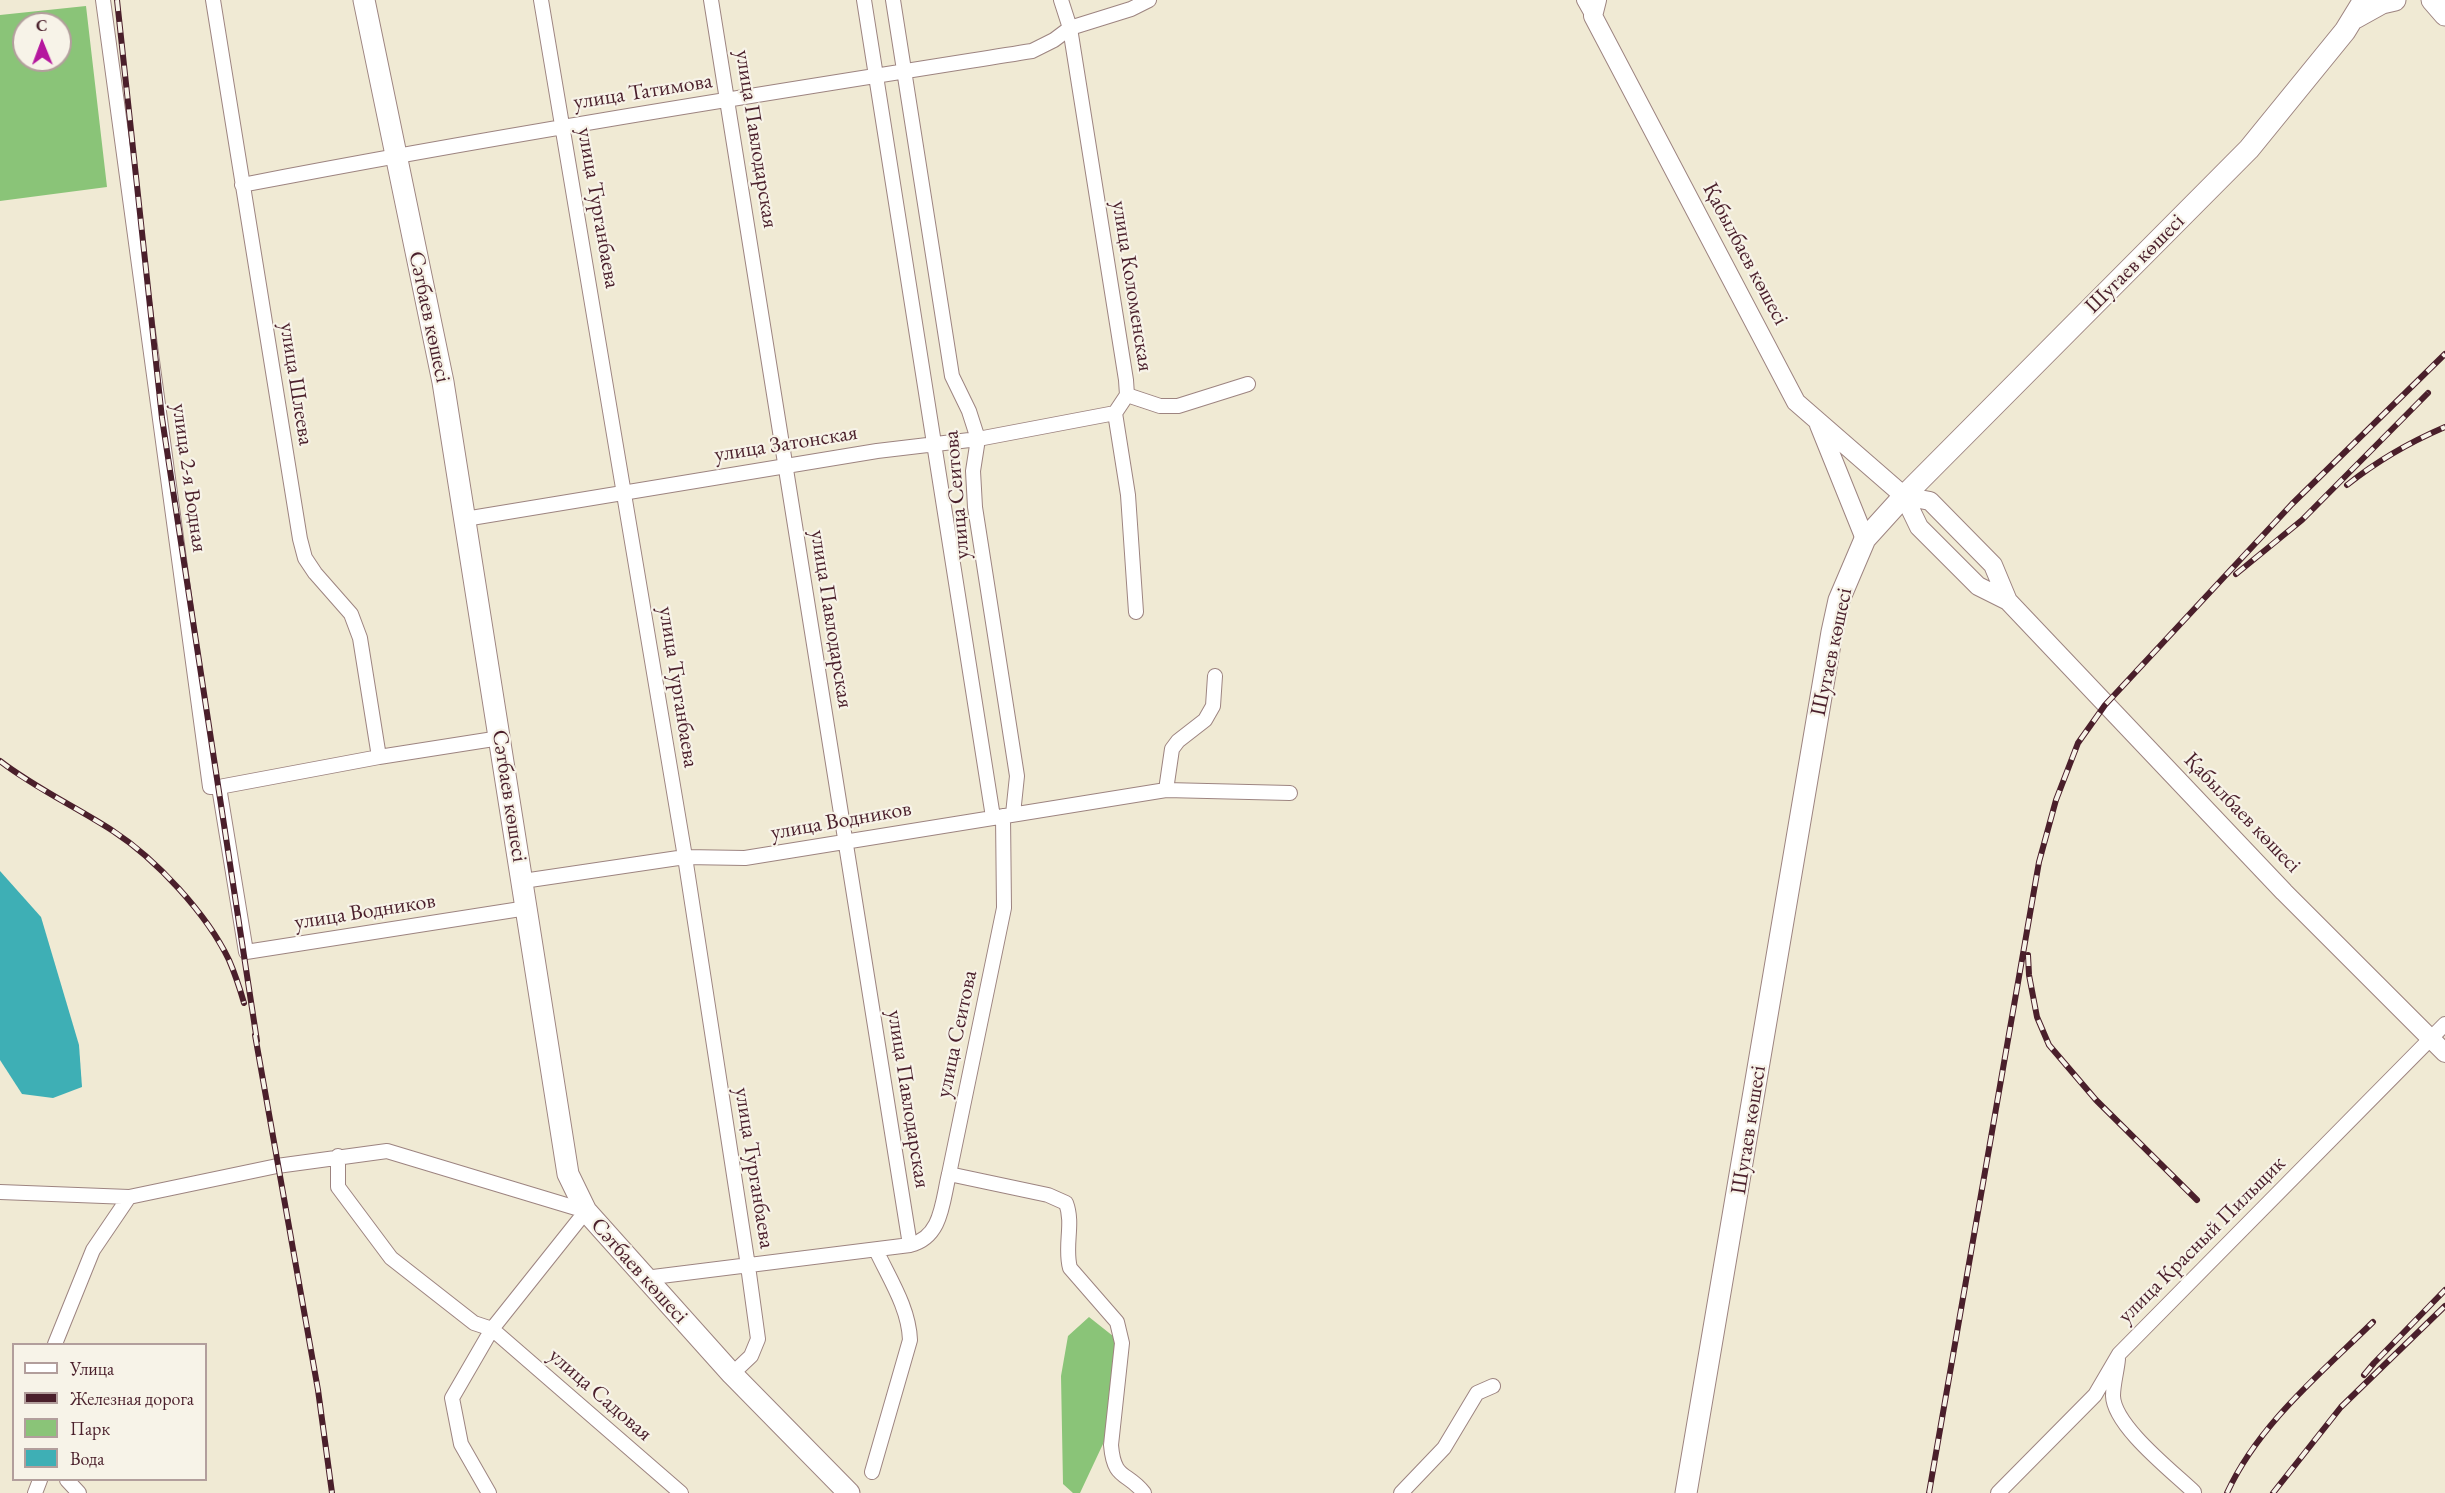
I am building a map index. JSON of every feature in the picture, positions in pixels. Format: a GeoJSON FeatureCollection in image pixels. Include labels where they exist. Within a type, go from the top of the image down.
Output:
{"type":"FeatureCollection","features":[{"type":"Feature","properties":{"kind":"main road","name":"Сәтбаев көшесі"},"geometry":{"type":"LineString","coordinates":[[364,0],[443,382],[568,1174],[586,1211],[645,1278],[732,1374],[849,1493]]}},
{"type":"Feature","properties":{"kind":"main road"},"geometry":{"type":"LineString","coordinates":[[2359,9],[2395,0]]}},
{"type":"Feature","properties":{"kind":"main road","name":"Қабылбаев көшесі"},"geometry":{"type":"LineString","coordinates":[[1592,5],[1796,402],[1904,496],[1919,527],[1978,586],[2008,601],[2267,875],[2445,1053]]}},
{"type":"Feature","properties":{"kind":"main road","name":"Шугаев көшесі"},"geometry":{"type":"LineString","coordinates":[[1686,1493],[1832,632],[1839,600],[1865,539],[1904,496],[2249,149],[2359,9]]}},
{"type":"Feature","properties":{"kind":"main road"},"geometry":{"type":"LineString","coordinates":[[1818,421],[1865,539]]}},
{"type":"Feature","properties":{"kind":"main road","name":"Қабылбаев көшесі"},"geometry":{"type":"LineString","coordinates":[[1904,496],[1930,501],[1993,566],[2008,601]]}},
{"type":"Feature","properties":{"kind":"street","name":"улица 2-я Водная"},"geometry":{"type":"LineString","coordinates":[[103,0],[210,787],[219,787],[246,952]]}},
{"type":"Feature","properties":{"kind":"street","name":"улица Шлеева"},"geometry":{"type":"LineString","coordinates":[[213,0],[300,539],[305,558],[351,614],[360,638],[379,757]]}},
{"type":"Feature","properties":{"kind":"street","name":"улица Турганбаева"},"geometry":{"type":"LineString","coordinates":[[541,0],[685,857],[748,1266],[758,1340],[752,1356],[732,1374]]}},
{"type":"Feature","properties":{"kind":"street","name":"улица Павлодарская"},"geometry":{"type":"LineString","coordinates":[[711,0],[729,99],[910,1245]]}},
{"type":"Feature","properties":{"kind":"street","name":"улица Сеитова"},"geometry":{"type":"LineString","coordinates":[[645,1278],[876,1250],[922,1242],[933,1230],[941,1209],[1004,908],[1003,815],[934,444],[864,0]]}},
{"type":"Feature","properties":{"kind":"street","name":"улица Сеитова"},"geometry":{"type":"LineString","coordinates":[[892,0],[952,376],[969,411],[978,439],[973,471],[975,507],[1017,776],[1003,815]]}},
{"type":"Feature","properties":{"kind":"street","name":"улица Коломенская"},"geometry":{"type":"LineString","coordinates":[[1061,0],[1070,28],[1127,395],[1115,413]]}},
{"type":"Feature","properties":{"kind":"street","name":"улица Татимова"},"geometry":{"type":"LineString","coordinates":[[242,185],[562,126],[1032,51],[1054,40],[1070,28],[1131,9],[1149,0]]}},
{"type":"Feature","properties":{"kind":"street"},"geometry":{"type":"LineString","coordinates":[[1127,395],[1169,407],[1248,384]]}},
{"type":"Feature","properties":{"kind":"street"},"geometry":{"type":"LineString","coordinates":[[1115,413],[1128,495],[1136,612]]}},
{"type":"Feature","properties":{"kind":"street","name":"улица Затонская"},"geometry":{"type":"LineString","coordinates":[[465,519],[786,465],[978,439],[1115,413]]}},
{"type":"Feature","properties":{"kind":"street"},"geometry":{"type":"LineString","coordinates":[[1166,790],[1172,749],[1178,741],[1206,720],[1213,706],[1215,676]]}},
{"type":"Feature","properties":{"kind":"street"},"geometry":{"type":"LineString","coordinates":[[219,787],[379,757],[500,738]]}},
{"type":"Feature","properties":{"kind":"street","name":"улица Водников"},"geometry":{"type":"LineString","coordinates":[[523,882],[685,857],[745,858],[1166,790],[1290,793]]}},
{"type":"Feature","properties":{"kind":"street","name":"улица Водников"},"geometry":{"type":"LineString","coordinates":[[246,952],[527,908]]}},
{"type":"Feature","properties":{"kind":"street","name":"улица Красный Пильщик"},"geometry":{"type":"LineString","coordinates":[[1998,1493],[2095,1395],[2119,1354],[2445,1024]]}},
{"type":"Feature","properties":{"kind":"street"},"geometry":{"type":"LineString","coordinates":[[0,1192],[129,1197],[338,1156],[387,1151],[586,1211],[492,1329],[452,1398],[461,1444],[489,1493]]}},
{"type":"Feature","properties":{"kind":"street","name":"улица Садовая"},"geometry":{"type":"LineString","coordinates":[[338,1156],[338,1187],[391,1258],[474,1323],[492,1329],[681,1493]]}},
{"type":"Feature","properties":{"kind":"street"},"geometry":{"type":"LineString","coordinates":[[949,1174],[1048,1195],[1066,1203],[1070,1214],[1067,1257],[1070,1268],[1117,1322],[1121,1332],[1122,1343],[1111,1445],[1112,1459],[1115,1469],[1144,1493]]}},
{"type":"Feature","properties":{"kind":"street"},"geometry":{"type":"LineString","coordinates":[[55,1343],[93,1250],[129,1197]]}},
{"type":"Feature","properties":{"kind":"street"},"geometry":{"type":"LineString","coordinates":[[872,1472],[909,1340],[909,1324],[905,1313],[876,1250]]}},
{"type":"Feature","properties":{"kind":"street"},"geometry":{"type":"LineString","coordinates":[[2119,1354],[2113,1396],[2117,1412],[2126,1426],[2194,1492]]}},
{"type":"Feature","properties":{"kind":"street"},"geometry":{"type":"LineString","coordinates":[[1401,1493],[1444,1448],[1477,1394],[1493,1386]]}},
{"type":"Feature","properties":{"kind":"street"},"geometry":{"type":"LineString","coordinates":[[69,1481],[79,1493]]}},
{"type":"Feature","properties":{"kind":"green space"},"geometry":{"type":"Polygon","coordinates":[[[86,6],[107,187],[0,201],[0,15],[12,14],[12,72],[72,72],[72,12],[29,12],[86,6]]]}},
{"type":"Feature","properties":{"kind":"green space"},"geometry":{"type":"Polygon","coordinates":[[[1089,1317],[1118,1340],[1110,1429],[1080,1493],[1073,1493],[1063,1484],[1061,1376],[1068,1336],[1089,1317]]]}},
{"type":"Feature","properties":{"kind":"water"},"geometry":{"type":"Polygon","coordinates":[[[0,871],[41,917],[79,1045],[82,1087],[53,1098],[22,1094],[0,1060],[0,871]]]}},
{"type":"Feature","properties":{"kind":"railway"},"geometry":{"type":"LineString","coordinates":[[117,0],[162,418],[257,1041]]}},
{"type":"Feature","properties":{"kind":"railway"},"geometry":{"type":"LineString","coordinates":[[1929,1493],[2039,862],[2056,800],[2078,743],[2105,705],[2292,504],[2445,354]]}},
{"type":"Feature","properties":{"kind":"railway"},"geometry":{"type":"LineString","coordinates":[[2236,574],[2302,520],[2428,393]]}},
{"type":"Feature","properties":{"kind":"railway"},"geometry":{"type":"LineString","coordinates":[[2347,485],[2394,453],[2445,427]]}},
{"type":"Feature","properties":{"kind":"railway"},"geometry":{"type":"LineString","coordinates":[[0,761],[27,780],[113,831],[163,872],[208,924],[229,960],[244,1003]]}},
{"type":"Feature","properties":{"kind":"railway"},"geometry":{"type":"LineString","coordinates":[[2028,955],[2029,975],[2037,1017],[2049,1045],[2096,1100],[2197,1200]]}},
{"type":"Feature","properties":{"kind":"railway"},"geometry":{"type":"LineString","coordinates":[[255,1035],[318,1390],[332,1493]]}},
{"type":"Feature","properties":{"kind":"railway"},"geometry":{"type":"LineString","coordinates":[[2364,1375],[2445,1290]]}},
{"type":"Feature","properties":{"kind":"railway"},"geometry":{"type":"LineString","coordinates":[[2273,1493],[2341,1407],[2445,1306]]}},
{"type":"Feature","properties":{"kind":"railway"},"geometry":{"type":"LineString","coordinates":[[2227,1493],[2255,1445],[2273,1423],[2312,1381],[2373,1322]]}}]}
